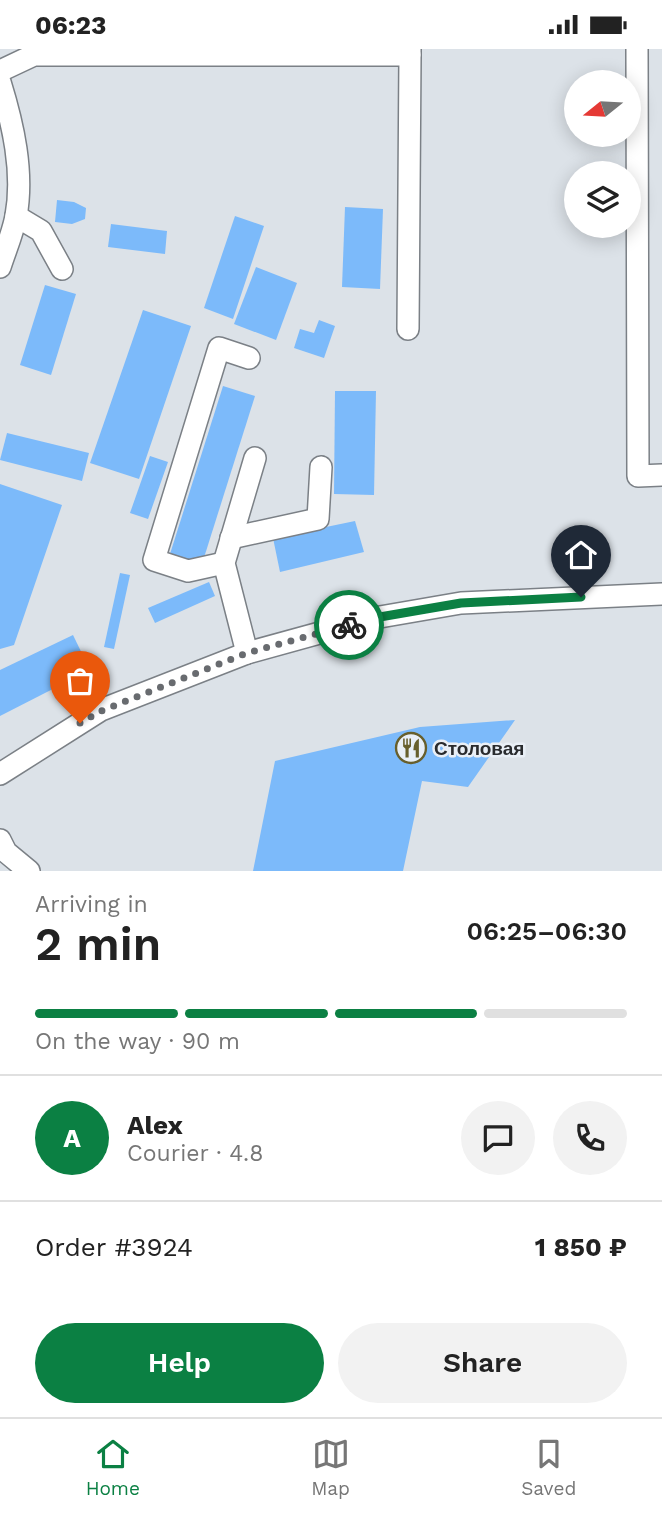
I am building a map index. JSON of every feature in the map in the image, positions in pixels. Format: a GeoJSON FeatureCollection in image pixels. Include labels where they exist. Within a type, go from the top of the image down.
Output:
{"type":"FeatureCollection","features":[{"type":"Feature","properties":{"kind":"street"},"geometry":{"type":"LineString","coordinates":[[637,49],[638,476],[662,475]]}},
{"type":"Feature","properties":{"kind":"street"},"geometry":{"type":"LineString","coordinates":[[0,71],[34,55],[410,52],[408,329]]}},
{"type":"Feature","properties":{"kind":"street"},"geometry":{"type":"LineString","coordinates":[[0,82],[8,107],[19,179],[16,216],[0,267]]}},
{"type":"Feature","properties":{"kind":"street"},"geometry":{"type":"LineString","coordinates":[[16,216],[41,231],[62,269]]}},
{"type":"Feature","properties":{"kind":"street"},"geometry":{"type":"LineString","coordinates":[[224,563],[188,571],[154,560],[219,348],[249,358]]}},
{"type":"Feature","properties":{"kind":"street"},"geometry":{"type":"LineString","coordinates":[[247,653],[224,563],[255,458]]}},
{"type":"Feature","properties":{"kind":"street"},"geometry":{"type":"LineString","coordinates":[[231,538],[318,519],[321,467]]}},
{"type":"Feature","properties":{"kind":"street"},"geometry":{"type":"LineString","coordinates":[[0,774],[101,711],[247,653],[374,618],[461,603],[662,594]]}},
{"type":"Feature","properties":{"kind":"street"},"geometry":{"type":"LineString","coordinates":[[2,851],[29,871]]}},
{"type":"Feature","properties":{"kind":"building"},"geometry":{"type":"Polygon","coordinates":[[[57,200],[74,202],[86,208],[85,219],[72,224],[55,222],[57,200]]]}},
{"type":"Feature","properties":{"kind":"building"},"geometry":{"type":"Polygon","coordinates":[[[345,207],[383,209],[380,289],[342,287],[345,207]]]}},
{"type":"Feature","properties":{"kind":"building"},"geometry":{"type":"Polygon","coordinates":[[[235,216],[264,226],[233,319],[204,308],[235,216]]]}},
{"type":"Feature","properties":{"kind":"building"},"geometry":{"type":"Polygon","coordinates":[[[111,224],[167,231],[165,254],[108,247],[111,224]]]}},
{"type":"Feature","properties":{"kind":"building"},"geometry":{"type":"Polygon","coordinates":[[[256,267],[297,283],[276,340],[234,324],[256,267]]]}},
{"type":"Feature","properties":{"kind":"building"},"geometry":{"type":"Polygon","coordinates":[[[45,285],[76,294],[51,375],[20,365],[45,285]]]}},
{"type":"Feature","properties":{"kind":"building"},"geometry":{"type":"Polygon","coordinates":[[[143,310],[191,326],[139,479],[90,463],[143,310]]]}},
{"type":"Feature","properties":{"kind":"building"},"geometry":{"type":"Polygon","coordinates":[[[319,320],[335,326],[324,358],[294,348],[300,329],[314,333],[319,320]]]}},
{"type":"Feature","properties":{"kind":"building"},"geometry":{"type":"Polygon","coordinates":[[[223,386],[255,396],[202,564],[170,554],[223,386]]]}},
{"type":"Feature","properties":{"kind":"building"},"geometry":{"type":"Polygon","coordinates":[[[335,391],[376,391],[374,495],[334,494],[335,391]]]}},
{"type":"Feature","properties":{"kind":"building"},"geometry":{"type":"Polygon","coordinates":[[[7,433],[89,453],[82,481],[0,460],[7,433]]]}},
{"type":"Feature","properties":{"kind":"building"},"geometry":{"type":"Polygon","coordinates":[[[150,456],[168,462],[148,519],[130,513],[150,456]]]}},
{"type":"Feature","properties":{"kind":"building"},"geometry":{"type":"Polygon","coordinates":[[[0,484],[62,505],[14,645],[0,649],[0,484]]]}},
{"type":"Feature","properties":{"kind":"building"},"geometry":{"type":"Polygon","coordinates":[[[355,521],[364,552],[280,572],[273,538],[355,521]]]}},
{"type":"Feature","properties":{"kind":"building"},"geometry":{"type":"Polygon","coordinates":[[[120,573],[130,575],[114,649],[104,647],[120,573]]]}},
{"type":"Feature","properties":{"kind":"building"},"geometry":{"type":"Polygon","coordinates":[[[209,582],[215,596],[155,623],[148,608],[209,582]]]}},
{"type":"Feature","properties":{"kind":"building"},"geometry":{"type":"Polygon","coordinates":[[[73,635],[90,670],[0,716],[0,670],[73,635]]]}},
{"type":"Feature","properties":{"kind":"building"},"geometry":{"type":"Polygon","coordinates":[[[515,720],[468,787],[422,781],[403,871],[253,871],[275,761],[420,727],[515,720]]]}},
{"type":"Feature","properties":{"kind":"way so far"},"geometry":{"type":"LineString","coordinates":[[80,723],[101,711],[247,653],[349,625]]}},
{"type":"Feature","properties":{"kind":"place","name":"Столовая"},"geometry":{"type":"Point","coordinates":[411,748]}},
{"type":"Feature","properties":{"kind":"route"},"geometry":{"type":"LineString","coordinates":[[349,625],[461,603],[581,597]]}}]}
